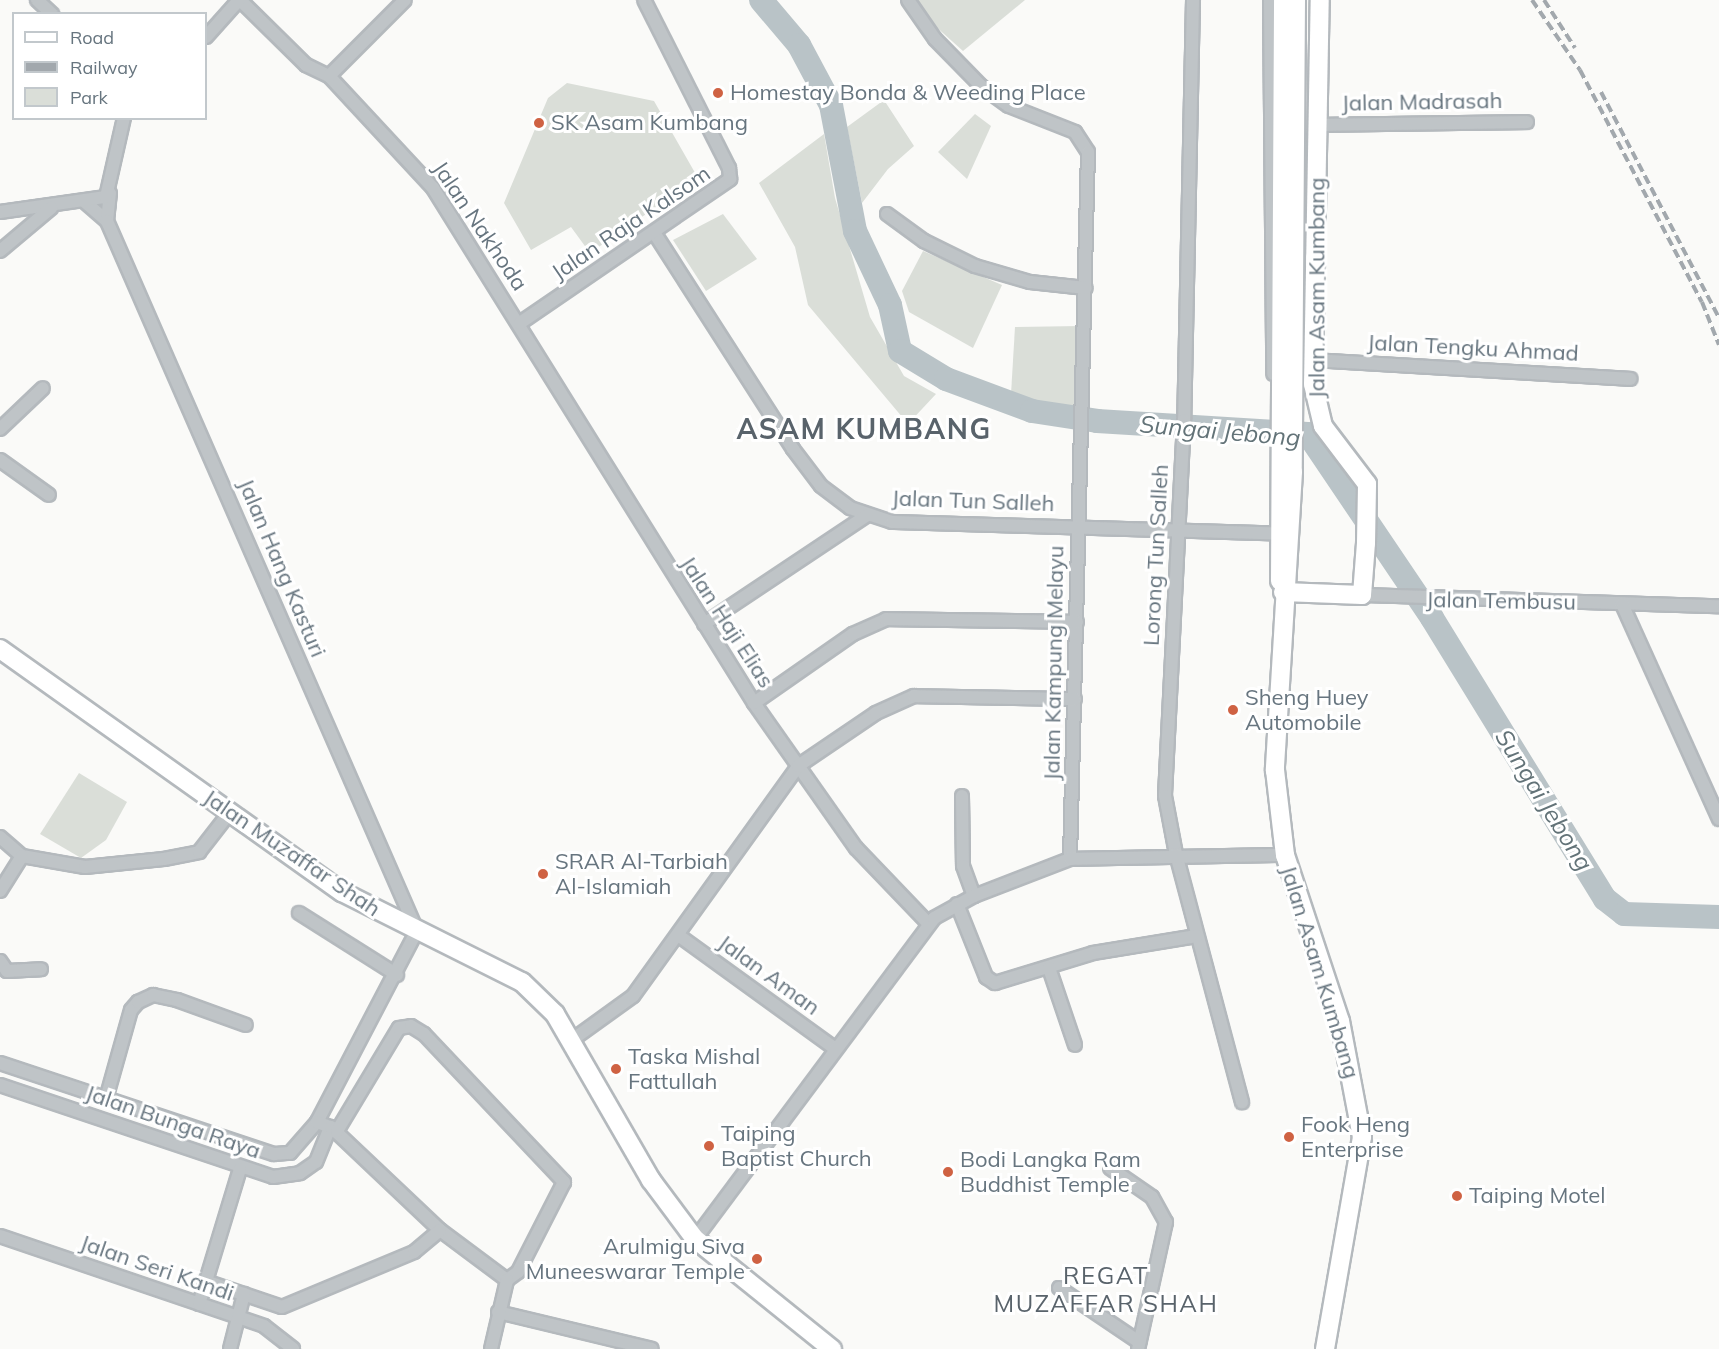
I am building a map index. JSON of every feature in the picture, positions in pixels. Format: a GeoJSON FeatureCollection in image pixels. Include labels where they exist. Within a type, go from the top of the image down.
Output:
{"type":"FeatureCollection","features":[{"type":"Feature","properties":{"kind":"main road","name":"Jalan Asam Kumbang"},"geometry":{"type":"LineString","coordinates":[[1283,0],[1289,339],[1280,397],[1287,416]]}},
{"type":"Feature","properties":{"kind":"main road","name":"Jalan Asam Kumbang"},"geometry":{"type":"LineString","coordinates":[[1296,0],[1283,592],[1275,767],[1285,855],[1340,1021],[1361,1125],[1361,1165],[1325,1349]]}},
{"type":"Feature","properties":{"kind":"main road","name":"Jalan Asam Kumbang"},"geometry":{"type":"LineString","coordinates":[[1320,0],[1314,360],[1319,418],[1362,474],[1368,495],[1362,595]]}},
{"type":"Feature","properties":{"kind":"main road","name":"Jalan Tembusu"},"geometry":{"type":"LineString","coordinates":[[1283,592],[1362,595]]}},
{"type":"Feature","properties":{"kind":"main road","name":"Jalan Muzaffar Shah"},"geometry":{"type":"LineString","coordinates":[[0,649],[342,892],[522,982],[572,1040],[651,1180],[694,1239],[832,1349]]}},
{"type":"Feature","properties":{"kind":"street"},"geometry":{"type":"LineString","coordinates":[[37,0],[50,12]]}},
{"type":"Feature","properties":{"kind":"street"},"geometry":{"type":"LineString","coordinates":[[207,36],[239,0]]}},
{"type":"Feature","properties":{"kind":"street","name":"Jalan Nakhoda"},"geometry":{"type":"LineString","coordinates":[[239,0],[306,65],[330,76],[427,179],[520,323]]}},
{"type":"Feature","properties":{"kind":"street"},"geometry":{"type":"LineString","coordinates":[[330,76],[405,0]]}},
{"type":"Feature","properties":{"kind":"street","name":"Jalan Raja Kalsom"},"geometry":{"type":"LineString","coordinates":[[520,323],[726,185],[732,174],[644,0]]}},
{"type":"Feature","properties":{"kind":"street","name":"Jalan Kampung Melayu"},"geometry":{"type":"LineString","coordinates":[[908,0],[935,39],[981,86],[1009,106],[1076,132],[1086,145],[1086,288],[1070,859]]}},
{"type":"Feature","properties":{"kind":"street","name":"Lorong Tun Salleh"},"geometry":{"type":"LineString","coordinates":[[1192,0],[1184,420],[1165,762],[1176,854],[1242,1102]]}},
{"type":"Feature","properties":{"kind":"street","name":"Jalan Asam Kumbang"},"geometry":{"type":"LineString","coordinates":[[1270,0],[1271,331],[1280,397]]}},
{"type":"Feature","properties":{"kind":"street"},"geometry":{"type":"LineString","coordinates":[[107,221],[124,120]]}},
{"type":"Feature","properties":{"kind":"street","name":"Jalan Madrasah"},"geometry":{"type":"LineString","coordinates":[[1318,125],[1527,122]]}},
{"type":"Feature","properties":{"kind":"street"},"geometry":{"type":"LineString","coordinates":[[0,212],[51,208],[85,202],[110,193]]}},
{"type":"Feature","properties":{"kind":"street"},"geometry":{"type":"LineString","coordinates":[[85,202],[107,221]]}},
{"type":"Feature","properties":{"kind":"street"},"geometry":{"type":"LineString","coordinates":[[0,250],[51,208]]}},
{"type":"Feature","properties":{"kind":"street"},"geometry":{"type":"LineString","coordinates":[[887,214],[924,241],[975,266],[1030,282],[1086,288]]}},
{"type":"Feature","properties":{"kind":"street","name":"Jalan Hang Kasturi"},"geometry":{"type":"LineString","coordinates":[[107,221],[417,931]]}},
{"type":"Feature","properties":{"kind":"street","name":"Jalan Tun Salleh"},"geometry":{"type":"LineString","coordinates":[[655,234],[793,449],[821,486],[866,516],[892,522],[1079,525],[1284,533]]}},
{"type":"Feature","properties":{"kind":"street","name":"Jalan Haji Elias"},"geometry":{"type":"LineString","coordinates":[[520,323],[622,499],[754,703],[856,848],[928,923]]}},
{"type":"Feature","properties":{"kind":"street","name":"Jalan Tengku Ahmad"},"geometry":{"type":"LineString","coordinates":[[1314,360],[1630,378]]}},
{"type":"Feature","properties":{"kind":"street"},"geometry":{"type":"LineString","coordinates":[[0,429],[43,388]]}},
{"type":"Feature","properties":{"kind":"street"},"geometry":{"type":"LineString","coordinates":[[0,460],[49,495]]}},
{"type":"Feature","properties":{"kind":"street"},"geometry":{"type":"LineString","coordinates":[[704,624],[866,516]]}},
{"type":"Feature","properties":{"kind":"street","name":"Jalan Tembusu"},"geometry":{"type":"LineString","coordinates":[[1362,595],[1405,600],[1719,606]]}},
{"type":"Feature","properties":{"kind":"street"},"geometry":{"type":"LineString","coordinates":[[1622,604],[1719,819]]}},
{"type":"Feature","properties":{"kind":"street"},"geometry":{"type":"LineString","coordinates":[[754,703],[853,634],[886,619],[1077,622]]}},
{"type":"Feature","properties":{"kind":"street"},"geometry":{"type":"LineString","coordinates":[[572,1040],[617,1012],[678,935],[798,766],[888,706],[915,696],[1075,699]]}},
{"type":"Feature","properties":{"kind":"street"},"geometry":{"type":"LineString","coordinates":[[962,796],[963,866],[974,896]]}},
{"type":"Feature","properties":{"kind":"street"},"geometry":{"type":"LineString","coordinates":[[0,837],[22,856],[85,867],[164,859],[199,852],[230,812]]}},
{"type":"Feature","properties":{"kind":"street"},"geometry":{"type":"LineString","coordinates":[[694,1239],[928,923],[957,903],[1070,859],[1176,854],[1285,855]]}},
{"type":"Feature","properties":{"kind":"street"},"geometry":{"type":"LineString","coordinates":[[0,891],[22,856]]}},
{"type":"Feature","properties":{"kind":"street"},"geometry":{"type":"LineString","coordinates":[[957,903],[986,977],[995,983],[1093,953],[1197,936]]}},
{"type":"Feature","properties":{"kind":"street"},"geometry":{"type":"LineString","coordinates":[[299,913],[397,975]]}},
{"type":"Feature","properties":{"kind":"street","name":"Jalan Bunga Raya"},"geometry":{"type":"LineString","coordinates":[[0,1064],[274,1154],[299,1146],[317,1122],[397,975],[417,931]]}},
{"type":"Feature","properties":{"kind":"street","name":"Jalan Aman"},"geometry":{"type":"LineString","coordinates":[[678,935],[834,1048]]}},
{"type":"Feature","properties":{"kind":"street"},"geometry":{"type":"LineString","coordinates":[[1049,968],[1075,1045]]}},
{"type":"Feature","properties":{"kind":"street"},"geometry":{"type":"LineString","coordinates":[[2,970],[41,969]]}},
{"type":"Feature","properties":{"kind":"street"},"geometry":{"type":"LineString","coordinates":[[106,1099],[131,1010],[138,1002],[153,995],[177,1000],[246,1025]]}},
{"type":"Feature","properties":{"kind":"street","name":"Jalan Bunga Raya"},"geometry":{"type":"LineString","coordinates":[[0,1086],[240,1169],[273,1177],[300,1173],[322,1154],[334,1129],[393,1034],[411,1026],[424,1034],[564,1182],[518,1272],[507,1280]]}},
{"type":"Feature","properties":{"kind":"street"},"geometry":{"type":"LineString","coordinates":[[317,1122],[334,1129],[440,1230],[507,1280],[490,1349]]}},
{"type":"Feature","properties":{"kind":"street"},"geometry":{"type":"LineString","coordinates":[[1059,1288],[1138,1346],[1167,1222],[1152,1197],[1110,1168]]}},
{"type":"Feature","properties":{"kind":"street"},"geometry":{"type":"LineString","coordinates":[[199,1304],[240,1169]]}},
{"type":"Feature","properties":{"kind":"street"},"geometry":{"type":"LineString","coordinates":[[205,1281],[272,1306],[294,1304],[414,1252],[440,1230]]}},
{"type":"Feature","properties":{"kind":"street","name":"Jalan Seri Kandi"},"geometry":{"type":"LineString","coordinates":[[0,1236],[237,1318],[278,1334],[293,1349]]}},
{"type":"Feature","properties":{"kind":"street"},"geometry":{"type":"LineString","coordinates":[[230,1349],[244,1294]]}},
{"type":"Feature","properties":{"kind":"street"},"geometry":{"type":"LineString","coordinates":[[498,1312],[652,1349]]}},
{"type":"Feature","properties":{"kind":"green space"},"geometry":{"type":"Polygon","coordinates":[[[914,0],[1025,0],[963,51],[914,7],[914,0]]]}},
{"type":"Feature","properties":{"kind":"green space"},"geometry":{"type":"Polygon","coordinates":[[[567,83],[654,101],[698,178],[590,253],[571,227],[531,250],[504,203],[548,98],[567,83]]]}},
{"type":"Feature","properties":{"kind":"green space"},"geometry":{"type":"Polygon","coordinates":[[[884,100],[914,146],[888,169],[862,203],[847,127],[884,100]]]}},
{"type":"Feature","properties":{"kind":"green space"},"geometry":{"type":"Polygon","coordinates":[[[975,114],[991,126],[967,179],[938,152],[975,114]]]}},
{"type":"Feature","properties":{"kind":"green space"},"geometry":{"type":"Polygon","coordinates":[[[824,134],[835,198],[870,317],[904,376],[936,394],[908,424],[808,305],[795,247],[759,183],[824,134]]]}},
{"type":"Feature","properties":{"kind":"green space"},"geometry":{"type":"Polygon","coordinates":[[[723,214],[757,259],[706,291],[673,240],[723,214]]]}},
{"type":"Feature","properties":{"kind":"green space"},"geometry":{"type":"Polygon","coordinates":[[[923,251],[1002,285],[973,348],[909,312],[902,291],[923,251]]]}},
{"type":"Feature","properties":{"kind":"green space"},"geometry":{"type":"Polygon","coordinates":[[[1080,326],[1080,412],[1011,394],[1015,327],[1080,326]]]}},
{"type":"Feature","properties":{"kind":"green space"},"geometry":{"type":"Polygon","coordinates":[[[79,773],[127,802],[106,840],[81,858],[40,834],[79,773]]]}},
{"type":"Feature","properties":{"kind":"waterway","name":"Sungai Jebong"},"geometry":{"type":"LineString","coordinates":[[761,0],[799,45],[831,105],[855,231],[890,305],[900,351],[946,379],[1032,411],[1097,421],[1308,434],[1432,618],[1605,899],[1624,914],[1719,917]]}},
{"type":"Feature","properties":{"kind":"railway"},"geometry":{"type":"LineString","coordinates":[[1532,0],[1580,70],[1702,302],[1719,345]]}},
{"type":"Feature","properties":{"kind":"railway"},"geometry":{"type":"LineString","coordinates":[[1544,0],[1575,48]]}},
{"type":"Feature","properties":{"kind":"railway"},"geometry":{"type":"LineString","coordinates":[[1601,92],[1719,318]]}},
{"type":"Feature","properties":{"kind":"place","name":"Homestay Bonda & Weeding Place"},"geometry":{"type":"Point","coordinates":[718,93]}},
{"type":"Feature","properties":{"kind":"place","name":"SK Asam Kumbang"},"geometry":{"type":"Point","coordinates":[539,123]}},
{"type":"Feature","properties":{"kind":"place","name":"Sheng Huey Automobile"},"geometry":{"type":"Point","coordinates":[1233,710]}},
{"type":"Feature","properties":{"kind":"place","name":"SRAR Al-Tarbiah Al-Islamiah"},"geometry":{"type":"Point","coordinates":[543,874]}},
{"type":"Feature","properties":{"kind":"place","name":"Taska Mishal Fattullah"},"geometry":{"type":"Point","coordinates":[616,1069]}},
{"type":"Feature","properties":{"kind":"place","name":"Fook Heng Enterprise"},"geometry":{"type":"Point","coordinates":[1289,1137]}},
{"type":"Feature","properties":{"kind":"place","name":"Taiping Baptist Church"},"geometry":{"type":"Point","coordinates":[709,1146]}},
{"type":"Feature","properties":{"kind":"place","name":"Bodi Langka Ram Buddhist Temple"},"geometry":{"type":"Point","coordinates":[948,1172]}},
{"type":"Feature","properties":{"kind":"place","name":"Taiping Motel"},"geometry":{"type":"Point","coordinates":[1457,1196]}},
{"type":"Feature","properties":{"kind":"place","name":"Arulmigu Siva Muneeswarar Temple"},"geometry":{"type":"Point","coordinates":[757,1259]}},
{"type":"Feature","properties":{"kind":"district","name":"ASAM KUMBANG"},"geometry":{"type":"Point","coordinates":[864,429]}},
{"type":"Feature","properties":{"kind":"district","name":"REGAT MUZAFFAR SHAH"},"geometry":{"type":"Point","coordinates":[1106,1290]}}]}
